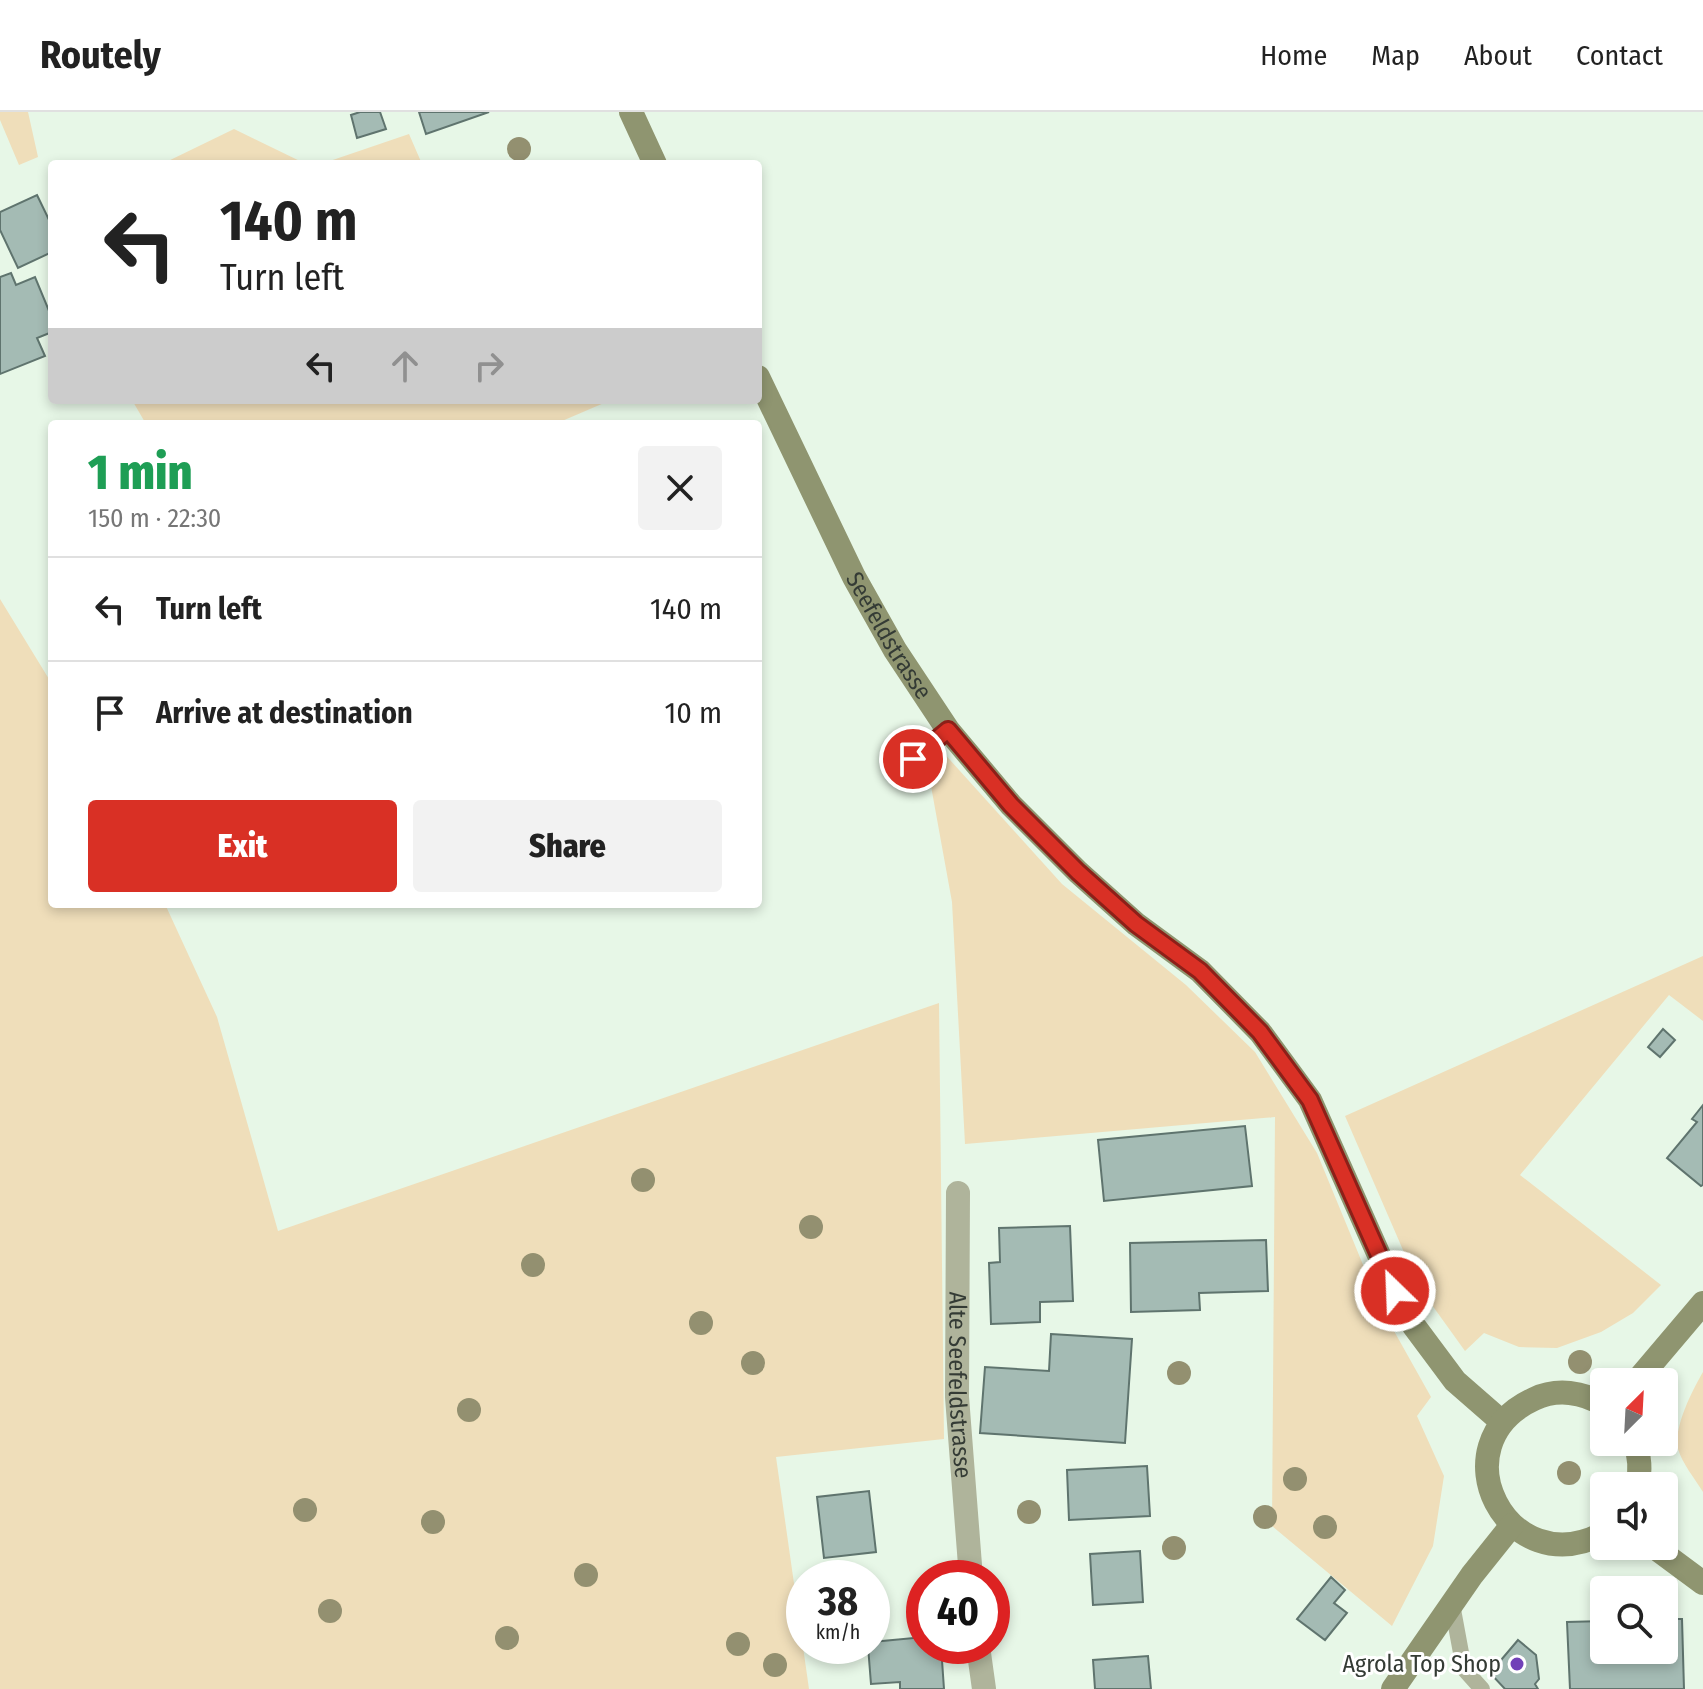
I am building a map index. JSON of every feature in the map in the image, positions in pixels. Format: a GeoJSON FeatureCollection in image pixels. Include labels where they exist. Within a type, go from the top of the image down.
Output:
{"type":"FeatureCollection","features":[{"type":"Feature","properties":{"kind":"street"},"geometry":{"type":"LineString","coordinates":[[631,112],[653,160]]}},
{"type":"Feature","properties":{"kind":"street","name":"Seefeldstrasse"},"geometry":{"type":"LineString","coordinates":[[762,385],[854,577],[895,650],[948,730],[1011,805],[1078,872],[1136,924],[1200,971],[1260,1032],[1310,1100],[1395,1291],[1414,1326],[1455,1381],[1502,1422]]}},
{"type":"Feature","properties":{"kind":"street","name":"Alte Seefeldstrasse"},"geometry":{"type":"LineString","coordinates":[[958,1193],[957,1397],[970,1560]]}},
{"type":"Feature","properties":{"kind":"street"},"geometry":{"type":"LineString","coordinates":[[1648,1368],[1703,1303]]}},
{"type":"Feature","properties":{"kind":"street"},"geometry":{"type":"LineString","coordinates":[[1590,1397],[1567,1392],[1542,1395],[1520,1405],[1502,1422],[1491,1442],[1486,1464],[1488,1487],[1497,1508],[1512,1525],[1532,1539],[1556,1545],[1580,1544],[1590,1539]]}},
{"type":"Feature","properties":{"kind":"street"},"geometry":{"type":"LineString","coordinates":[[1393,1689],[1512,1525]]}},
{"type":"Feature","properties":{"kind":"street"},"geometry":{"type":"LineString","coordinates":[[1672,1560],[1703,1583]]}},
{"type":"Feature","properties":{"kind":"street"},"geometry":{"type":"LineString","coordinates":[[981,1664],[984,1689]]}},
{"type":"Feature","properties":{"kind":"lane"},"geometry":{"type":"LineString","coordinates":[[913,759],[948,730]]}},
{"type":"Feature","properties":{"kind":"lane"},"geometry":{"type":"LineString","coordinates":[[1452,1604],[1464,1669],[1482,1689]]}},
{"type":"Feature","properties":{"kind":"shaded area"},"geometry":{"type":"Polygon","coordinates":[[[0,112],[28,112],[38,157],[19,165],[0,120],[0,112]]]}},
{"type":"Feature","properties":{"kind":"shaded area"},"geometry":{"type":"Polygon","coordinates":[[[234,129],[298,160],[170,160],[234,129]]]}},
{"type":"Feature","properties":{"kind":"shaded area"},"geometry":{"type":"Polygon","coordinates":[[[409,134],[420,160],[333,160],[409,134]]]}},
{"type":"Feature","properties":{"kind":"shaded area"},"geometry":{"type":"Polygon","coordinates":[[[134,404],[602,404],[564,420],[144,420],[134,404]]]}},
{"type":"Feature","properties":{"kind":"shaded area"},"geometry":{"type":"Polygon","coordinates":[[[0,599],[48,677],[48,908],[167,908],[217,1017],[278,1231],[939,1003],[944,1439],[776,1457],[791,1560],[786,1560],[786,1664],[805,1664],[809,1689],[0,1689],[0,599]]]}},
{"type":"Feature","properties":{"kind":"shaded area"},"geometry":{"type":"Polygon","coordinates":[[[941,750],[1062,884],[1186,985],[1255,1052],[1317,1153],[1380,1306],[1431,1397],[1417,1416],[1444,1476],[1433,1546],[1392,1626],[1272,1526],[1275,1117],[965,1144],[952,902],[927,764],[941,750]]]}},
{"type":"Feature","properties":{"kind":"shaded area"},"geometry":{"type":"Polygon","coordinates":[[[1703,956],[1703,1021],[1669,995],[1520,1175],[1661,1285],[1633,1313],[1601,1332],[1557,1348],[1519,1347],[1484,1333],[1465,1351],[1419,1287],[1345,1116],[1703,956]]]}},
{"type":"Feature","properties":{"kind":"shaded area"},"geometry":{"type":"Polygon","coordinates":[[[1703,1372],[1703,1492],[1678,1449],[1678,1430],[1703,1372]]]}},
{"type":"Feature","properties":{"kind":"building"},"geometry":{"type":"Polygon","coordinates":[[[380,112],[386,129],[357,138],[351,115],[380,112]]]}},
{"type":"Feature","properties":{"kind":"building"},"geometry":{"type":"Polygon","coordinates":[[[419,112],[489,112],[426,134],[419,112]]]}},
{"type":"Feature","properties":{"kind":"building"},"geometry":{"type":"Polygon","coordinates":[[[37,195],[48,218],[48,254],[18,268],[0,230],[0,212],[37,195]]]}},
{"type":"Feature","properties":{"kind":"building"},"geometry":{"type":"Polygon","coordinates":[[[11,273],[16,285],[35,277],[48,308],[48,334],[37,338],[45,356],[0,374],[0,277],[11,273]]]}},
{"type":"Feature","properties":{"kind":"building"},"geometry":{"type":"Polygon","coordinates":[[[1663,1029],[1675,1040],[1660,1057],[1648,1047],[1663,1029]]]}},
{"type":"Feature","properties":{"kind":"building"},"geometry":{"type":"Polygon","coordinates":[[[1703,1105],[1701,1186],[1667,1158],[1697,1122],[1692,1119],[1703,1105]]]}},
{"type":"Feature","properties":{"kind":"building"},"geometry":{"type":"Polygon","coordinates":[[[1245,1126],[1252,1186],[1104,1201],[1098,1140],[1245,1126]]]}},
{"type":"Feature","properties":{"kind":"building"},"geometry":{"type":"Polygon","coordinates":[[[1070,1226],[1073,1301],[1040,1302],[1040,1322],[991,1324],[989,1263],[1000,1262],[999,1228],[1070,1226]]]}},
{"type":"Feature","properties":{"kind":"building"},"geometry":{"type":"Polygon","coordinates":[[[1266,1240],[1268,1291],[1199,1293],[1200,1310],[1131,1312],[1130,1243],[1266,1240]]]}},
{"type":"Feature","properties":{"kind":"building"},"geometry":{"type":"Polygon","coordinates":[[[1051,1334],[1132,1339],[1125,1443],[980,1433],[985,1367],[1049,1371],[1051,1334]]]}},
{"type":"Feature","properties":{"kind":"building"},"geometry":{"type":"Polygon","coordinates":[[[1147,1466],[1150,1516],[1069,1520],[1067,1470],[1147,1466]]]}},
{"type":"Feature","properties":{"kind":"building"},"geometry":{"type":"Polygon","coordinates":[[[869,1491],[876,1552],[824,1558],[817,1497],[869,1491]]]}},
{"type":"Feature","properties":{"kind":"building"},"geometry":{"type":"Polygon","coordinates":[[[1140,1551],[1143,1602],[1093,1605],[1090,1554],[1140,1551]]]}},
{"type":"Feature","properties":{"kind":"building"},"geometry":{"type":"Polygon","coordinates":[[[1331,1577],[1345,1590],[1334,1603],[1347,1613],[1325,1640],[1297,1619],[1331,1577]]]}},
{"type":"Feature","properties":{"kind":"building"},"geometry":{"type":"Polygon","coordinates":[[[1678,1619],[1682,1619],[1684,1689],[1570,1689],[1567,1622],[1590,1621],[1590,1664],[1678,1664],[1678,1619]]]}},
{"type":"Feature","properties":{"kind":"building"},"geometry":{"type":"Polygon","coordinates":[[[906,1639],[906,1664],[942,1664],[944,1689],[900,1689],[900,1682],[871,1684],[869,1664],[890,1664],[890,1640],[906,1639]]]}},
{"type":"Feature","properties":{"kind":"building","name":"Agrola Top Shop"},"geometry":{"type":"Polygon","coordinates":[[[1518,1640],[1536,1655],[1539,1679],[1535,1684],[1538,1689],[1505,1689],[1490,1673],[1518,1640]]]}},
{"type":"Feature","properties":{"kind":"building"},"geometry":{"type":"Polygon","coordinates":[[[1148,1656],[1151,1689],[1095,1689],[1093,1660],[1148,1656]]]}},
{"type":"Feature","properties":{"kind":"place","name":"Agrola Top Shop"},"geometry":{"type":"Point","coordinates":[1517,1664]}},
{"type":"Feature","properties":{"kind":"route"},"geometry":{"type":"LineString","coordinates":[[913,759],[948,730],[1011,805],[1078,872],[1136,924],[1200,971],[1260,1032],[1310,1100],[1395,1291]]}}]}
